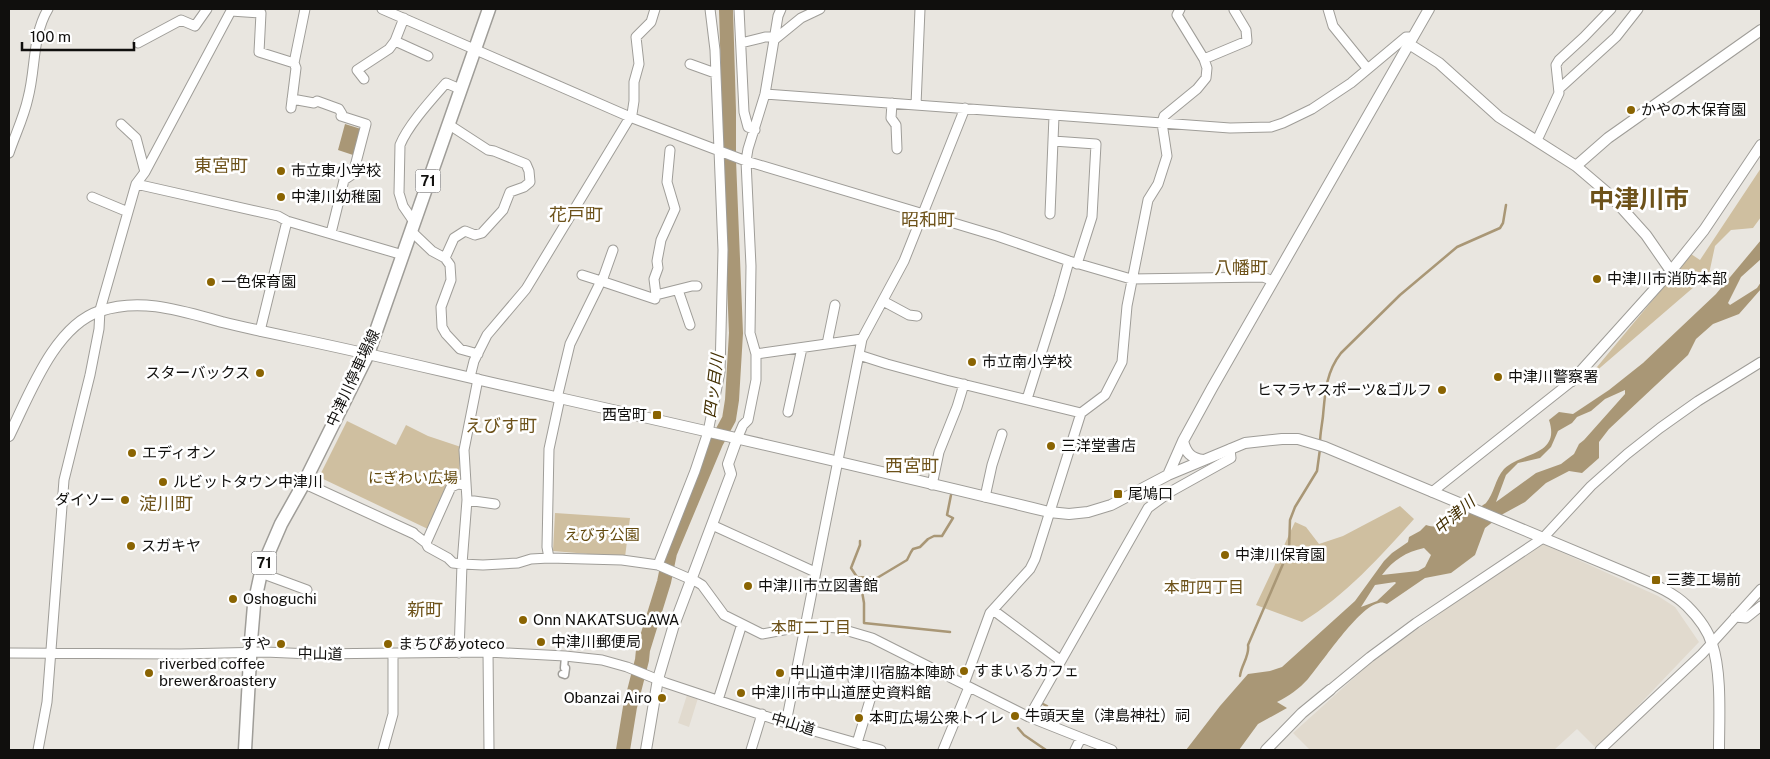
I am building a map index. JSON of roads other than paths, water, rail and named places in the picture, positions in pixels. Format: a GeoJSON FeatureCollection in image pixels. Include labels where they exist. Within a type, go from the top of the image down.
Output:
{"type":"FeatureCollection","features":[{"type":"Feature","properties":{"kind":"main road","name":"中津川停車場線"},"geometry":{"type":"LineString","coordinates":[[245,750],[254,605],[268,551],[280,524],[304,482],[368,354],[489,9]]}},
{"type":"Feature","properties":{"kind":"street"},"geometry":{"type":"LineString","coordinates":[[9,153],[12,133],[28,100],[38,35],[42,20],[48,9]]}},
{"type":"Feature","properties":{"kind":"street"},"geometry":{"type":"LineString","coordinates":[[138,43],[181,20],[195,26],[207,9]]}},
{"type":"Feature","properties":{"kind":"street"},"geometry":{"type":"LineString","coordinates":[[305,9],[294,63],[296,68],[291,103],[314,104],[317,101],[339,109],[342,114],[341,116],[366,124],[353,174],[344,180],[331,233]]}},
{"type":"Feature","properties":{"kind":"street"},"geometry":{"type":"LineString","coordinates":[[382,9],[630,117],[746,161],[997,236],[1073,262],[1131,279],[1263,277],[1274,281]]}},
{"type":"Feature","properties":{"kind":"street"},"geometry":{"type":"LineString","coordinates":[[459,653],[462,564],[467,500],[464,450],[478,354],[492,329],[526,289],[632,114],[634,82],[638,64],[636,37],[651,22],[655,9]]}},
{"type":"Feature","properties":{"kind":"street"},"geometry":{"type":"LineString","coordinates":[[659,566],[710,433],[720,372],[723,250],[715,50],[710,9]]}},
{"type":"Feature","properties":{"kind":"street"},"geometry":{"type":"LineString","coordinates":[[739,9],[744,112],[748,127],[755,130]]}},
{"type":"Feature","properties":{"kind":"street"},"geometry":{"type":"LineString","coordinates":[[646,750],[654,678],[731,474],[728,464],[735,438],[748,420],[756,380],[756,354],[750,333],[751,266],[746,161],[765,94],[778,16],[781,9]]}},
{"type":"Feature","properties":{"kind":"street"},"geometry":{"type":"LineString","coordinates":[[741,43],[765,37],[774,38],[801,18],[820,9]]}},
{"type":"Feature","properties":{"kind":"street"},"geometry":{"type":"LineString","coordinates":[[916,105],[920,9]]}},
{"type":"Feature","properties":{"kind":"street"},"geometry":{"type":"LineString","coordinates":[[942,750],[990,613],[1030,569],[1035,559],[1081,413],[1105,395],[1122,362],[1131,279],[1148,200],[1158,184],[1167,156],[1162,123],[1164,116],[1206,78],[1207,68],[1204,59],[1177,16],[1180,9]]}},
{"type":"Feature","properties":{"kind":"street"},"geometry":{"type":"LineString","coordinates":[[1328,9],[1333,26],[1367,68]]}},
{"type":"Feature","properties":{"kind":"street"},"geometry":{"type":"LineString","coordinates":[[1168,475],[1183,441],[1429,9]]}},
{"type":"Feature","properties":{"kind":"street"},"geometry":{"type":"LineString","coordinates":[[1539,136],[1560,88],[1556,65],[1611,9]]}},
{"type":"Feature","properties":{"kind":"street"},"geometry":{"type":"LineString","coordinates":[[1560,88],[1616,37],[1638,9]]}},
{"type":"Feature","properties":{"kind":"street"},"geometry":{"type":"LineString","coordinates":[[38,750],[45,718],[64,480],[90,375],[100,310],[136,184],[145,172],[232,10],[261,13],[259,52],[294,63]]}},
{"type":"Feature","properties":{"kind":"street"},"geometry":{"type":"LineString","coordinates":[[1204,59],[1246,41],[1246,30],[1234,10]]}},
{"type":"Feature","properties":{"kind":"street"},"geometry":{"type":"LineString","coordinates":[[364,79],[357,70],[389,49],[395,41],[404,18]]}},
{"type":"Feature","properties":{"kind":"street"},"geometry":{"type":"LineString","coordinates":[[1576,166],[1608,138],[1761,30]]}},
{"type":"Feature","properties":{"kind":"street"},"geometry":{"type":"LineString","coordinates":[[765,94],[1230,128],[1271,127],[1312,109],[1350,83],[1406,37],[1439,63],[1499,117],[1576,166],[1610,195],[1646,235],[1671,271]]}},
{"type":"Feature","properties":{"kind":"street"},"geometry":{"type":"LineString","coordinates":[[395,41],[428,56]]}},
{"type":"Feature","properties":{"kind":"street"},"geometry":{"type":"LineString","coordinates":[[690,64],[716,73]]}},
{"type":"Feature","properties":{"kind":"street"},"geometry":{"type":"LineString","coordinates":[[460,89],[446,83],[402,138],[400,145],[399,193],[413,227],[432,251],[445,258],[450,265],[451,280],[441,307],[442,327],[460,349],[478,354]]}},
{"type":"Feature","properties":{"kind":"street"},"geometry":{"type":"LineString","coordinates":[[892,104],[891,118],[896,125],[897,149]]}},
{"type":"Feature","properties":{"kind":"street"},"geometry":{"type":"LineString","coordinates":[[786,723],[862,339],[904,261],[965,108]]}},
{"type":"Feature","properties":{"kind":"street"},"geometry":{"type":"LineString","coordinates":[[1050,214],[1054,116]]}},
{"type":"Feature","properties":{"kind":"street"},"geometry":{"type":"LineString","coordinates":[[121,124],[136,138],[145,172]]}},
{"type":"Feature","properties":{"kind":"street"},"geometry":{"type":"LineString","coordinates":[[445,258],[454,238],[465,231],[475,235],[482,233],[503,210],[510,192],[524,187],[530,182],[526,164],[488,150],[448,124]]}},
{"type":"Feature","properties":{"kind":"street"},"geometry":{"type":"LineString","coordinates":[[1027,399],[1059,297],[1092,217],[1096,144],[1053,141]]}},
{"type":"Feature","properties":{"kind":"street"},"geometry":{"type":"LineString","coordinates":[[1436,493],[1572,381],[1671,271],[1704,230],[1761,145]]}},
{"type":"Feature","properties":{"kind":"street"},"geometry":{"type":"LineString","coordinates":[[656,295],[654,280],[658,268],[657,261],[661,240],[675,208],[667,182],[670,150]]}},
{"type":"Feature","properties":{"kind":"street"},"geometry":{"type":"LineString","coordinates":[[136,184],[278,216],[287,221],[403,254]]}},
{"type":"Feature","properties":{"kind":"street"},"geometry":{"type":"LineString","coordinates":[[92,197],[128,212]]}},
{"type":"Feature","properties":{"kind":"street"},"geometry":{"type":"LineString","coordinates":[[260,331],[287,221]]}},
{"type":"Feature","properties":{"kind":"street"},"geometry":{"type":"LineString","coordinates":[[549,558],[547,548],[549,449],[558,398],[570,344],[601,281],[613,250]]}},
{"type":"Feature","properties":{"kind":"street"},"geometry":{"type":"LineString","coordinates":[[582,275],[655,299],[656,295],[697,286]]}},
{"type":"Feature","properties":{"kind":"street"},"geometry":{"type":"LineString","coordinates":[[678,290],[690,325]]}},
{"type":"Feature","properties":{"kind":"street"},"geometry":{"type":"LineString","coordinates":[[883,301],[910,315],[917,316]]}},
{"type":"Feature","properties":{"kind":"street"},"geometry":{"type":"LineString","coordinates":[[9,436],[45,364],[59,342],[72,327],[82,319],[100,310],[120,306],[154,305],[1049,512],[1069,514],[1088,512],[1111,505],[1168,475],[1245,443],[1263,440],[1298,439],[1325,447],[1660,588],[1686,605],[1705,629],[1712,643],[1716,661],[1719,750]]}},
{"type":"Feature","properties":{"kind":"street"},"geometry":{"type":"LineString","coordinates":[[827,344],[835,305]]}},
{"type":"Feature","properties":{"kind":"street"},"geometry":{"type":"LineString","coordinates":[[756,354],[862,339]]}},
{"type":"Feature","properties":{"kind":"street"},"geometry":{"type":"LineString","coordinates":[[788,412],[802,348]]}},
{"type":"Feature","properties":{"kind":"street"},"geometry":{"type":"LineString","coordinates":[[859,354],[887,364],[1081,413]]}},
{"type":"Feature","properties":{"kind":"street"},"geometry":{"type":"LineString","coordinates":[[1266,750],[1297,718],[1370,657],[1408,629],[1543,538],[1592,486],[1627,454],[1698,401],[1761,362]]}},
{"type":"Feature","properties":{"kind":"street"},"geometry":{"type":"LineString","coordinates":[[932,485],[940,452],[964,384]]}},
{"type":"Feature","properties":{"kind":"street"},"geometry":{"type":"LineString","coordinates":[[985,496],[996,449],[1002,434]]}},
{"type":"Feature","properties":{"kind":"street"},"geometry":{"type":"LineString","coordinates":[[1183,441],[1189,455],[1203,460]]}},
{"type":"Feature","properties":{"kind":"street"},"geometry":{"type":"LineString","coordinates":[[1029,717],[1148,508],[1170,492],[1230,458],[1230,450]]}},
{"type":"Feature","properties":{"kind":"street"},"geometry":{"type":"LineString","coordinates":[[304,482],[413,533],[426,543],[428,547],[448,558],[453,563],[509,563],[549,558],[622,560],[659,566],[691,578],[702,585],[724,615],[762,634],[805,626],[838,628],[872,638],[1029,717],[1103,747]]}},
{"type":"Feature","properties":{"kind":"street"},"geometry":{"type":"LineString","coordinates":[[426,543],[451,487],[458,484],[465,485]]}},
{"type":"Feature","properties":{"kind":"street"},"geometry":{"type":"LineString","coordinates":[[467,500],[496,504]]}},
{"type":"Feature","properties":{"kind":"street"},"geometry":{"type":"LineString","coordinates":[[712,525],[815,572]]}},
{"type":"Feature","properties":{"kind":"street"},"geometry":{"type":"LineString","coordinates":[[261,573],[307,590]]}},
{"type":"Feature","properties":{"kind":"street"},"geometry":{"type":"LineString","coordinates":[[1600,750],[1702,654],[1761,588]]}},
{"type":"Feature","properties":{"kind":"street"},"geometry":{"type":"LineString","coordinates":[[1735,617],[1746,618],[1761,606]]}},
{"type":"Feature","properties":{"kind":"street"},"geometry":{"type":"LineString","coordinates":[[993,610],[1060,660]]}},
{"type":"Feature","properties":{"kind":"street"},"geometry":{"type":"LineString","coordinates":[[718,700],[742,624]]}},
{"type":"Feature","properties":{"kind":"street","name":"中山道"},"geometry":{"type":"LineString","coordinates":[[9,652],[51,654],[250,652],[393,654],[488,652],[602,660],[630,668],[786,723],[855,745],[881,750]]}},
{"type":"Feature","properties":{"kind":"street"},"geometry":{"type":"LineString","coordinates":[[488,652],[489,750]]}},
{"type":"Feature","properties":{"kind":"street"},"geometry":{"type":"LineString","coordinates":[[383,750],[393,714],[393,654]]}},
{"type":"Feature","properties":{"kind":"street"},"geometry":{"type":"LineString","coordinates":[[562,674],[565,675],[565,656]]}},
{"type":"Feature","properties":{"kind":"street"},"geometry":{"type":"LineString","coordinates":[[853,680],[868,683],[872,686],[873,690],[855,745]]}},
{"type":"Feature","properties":{"kind":"street"},"geometry":{"type":"LineString","coordinates":[[751,750],[762,714]]}},
{"type":"Feature","properties":{"kind":"street"},"geometry":{"type":"LineString","coordinates":[[1075,750],[1081,738]]}},
{"type":"Feature","properties":{"kind":"waterway","name":"四ッ目川"},"geometry":{"type":"LineString","coordinates":[[623,750],[630,707],[643,650],[664,582],[670,553],[716,443],[729,419],[732,400],[736,333],[729,160],[726,9]]}},
{"type":"Feature","properties":{"kind":"waterway"},"geometry":{"type":"LineString","coordinates":[[1320,443],[1327,383],[1332,368],[1341,353],[1400,295],[1457,247],[1500,228],[1503,223],[1506,205]]}},
{"type":"Feature","properties":{"kind":"waterway"},"geometry":{"type":"LineString","coordinates":[[1240,676],[1248,653],[1248,645],[1289,550],[1290,520],[1295,507],[1317,471],[1320,449]]}},
{"type":"Feature","properties":{"kind":"waterway"},"geometry":{"type":"LineString","coordinates":[[950,632],[864,623],[864,603],[861,586],[857,582],[857,577],[877,578],[907,560],[913,549],[920,547],[928,539],[934,536],[942,536],[953,518],[947,515],[951,495]]}},
{"type":"Feature","properties":{"kind":"waterway"},"geometry":{"type":"LineString","coordinates":[[857,577],[851,568],[860,541]]}},
{"type":"Feature","properties":{"kind":"waterway"},"geometry":{"type":"LineString","coordinates":[[1041,703],[1047,706]]}},
{"type":"Feature","properties":{"kind":"waterway"},"geometry":{"type":"LineString","coordinates":[[1018,728],[1024,735],[1046,750]]}},
{"type":"Feature","properties":{"kind":"place","name":"かやの木保育園"},"geometry":{"type":"Point","coordinates":[1631,110]}},
{"type":"Feature","properties":{"kind":"place","name":"市立東小学校"},"geometry":{"type":"Point","coordinates":[281,171]}},
{"type":"Feature","properties":{"kind":"place","name":"中津川幼稚園"},"geometry":{"type":"Point","coordinates":[281,197]}},
{"type":"Feature","properties":{"kind":"place","name":"中津川市消防本部"},"geometry":{"type":"Point","coordinates":[1597,279]}},
{"type":"Feature","properties":{"kind":"place","name":"一色保育園"},"geometry":{"type":"Point","coordinates":[211,282]}},
{"type":"Feature","properties":{"kind":"place","name":"市立南小学校"},"geometry":{"type":"Point","coordinates":[972,362]}},
{"type":"Feature","properties":{"kind":"place","name":"スターバックス"},"geometry":{"type":"Point","coordinates":[260,373]}},
{"type":"Feature","properties":{"kind":"place","name":"中津川警察署"},"geometry":{"type":"Point","coordinates":[1498,377]}},
{"type":"Feature","properties":{"kind":"place","name":"ヒマラヤスポーツ&ゴルフ"},"geometry":{"type":"Point","coordinates":[1442,390]}},
{"type":"Feature","properties":{"kind":"place","name":"西宮町"},"geometry":{"type":"Point","coordinates":[657,415]}},
{"type":"Feature","properties":{"kind":"place","name":"三洋堂書店"},"geometry":{"type":"Point","coordinates":[1051,446]}},
{"type":"Feature","properties":{"kind":"place","name":"エディオン"},"geometry":{"type":"Point","coordinates":[132,453]}},
{"type":"Feature","properties":{"kind":"place","name":"ルビットタウン中津川"},"geometry":{"type":"Point","coordinates":[163,482]}},
{"type":"Feature","properties":{"kind":"place","name":"尾鳩口"},"geometry":{"type":"Point","coordinates":[1118,494]}},
{"type":"Feature","properties":{"kind":"place","name":"ダイソー"},"geometry":{"type":"Point","coordinates":[125,500]}},
{"type":"Feature","properties":{"kind":"place","name":"スガキヤ"},"geometry":{"type":"Point","coordinates":[131,546]}},
{"type":"Feature","properties":{"kind":"place","name":"中津川保育園"},"geometry":{"type":"Point","coordinates":[1225,555]}},
{"type":"Feature","properties":{"kind":"place","name":"三菱工場前"},"geometry":{"type":"Point","coordinates":[1656,580]}},
{"type":"Feature","properties":{"kind":"place","name":"中津川市立図書館"},"geometry":{"type":"Point","coordinates":[748,586]}},
{"type":"Feature","properties":{"kind":"place","name":"Oshoguchi"},"geometry":{"type":"Point","coordinates":[233,599]}},
{"type":"Feature","properties":{"kind":"place","name":"Onn NAKATSUGAWA"},"geometry":{"type":"Point","coordinates":[523,620]}},
{"type":"Feature","properties":{"kind":"place","name":"中津川郵便局"},"geometry":{"type":"Point","coordinates":[541,642]}},
{"type":"Feature","properties":{"kind":"place","name":"すや"},"geometry":{"type":"Point","coordinates":[281,644]}},
{"type":"Feature","properties":{"kind":"place","name":"まちぴあyoteco"},"geometry":{"type":"Point","coordinates":[388,644]}},
{"type":"Feature","properties":{"kind":"place","name":"すまいるカフェ"},"geometry":{"type":"Point","coordinates":[964,671]}},
{"type":"Feature","properties":{"kind":"place","name":"riverbed coffee brewer&roastery"},"geometry":{"type":"Point","coordinates":[149,673]}},
{"type":"Feature","properties":{"kind":"place","name":"中山道中津川宿脇本陣跡"},"geometry":{"type":"Point","coordinates":[780,673]}},
{"type":"Feature","properties":{"kind":"place","name":"中津川市中山道歴史資料館"},"geometry":{"type":"Point","coordinates":[741,693]}},
{"type":"Feature","properties":{"kind":"place","name":"Obanzai Airo"},"geometry":{"type":"Point","coordinates":[662,698]}},
{"type":"Feature","properties":{"kind":"place","name":"牛頭天皇（津島神社）祠"},"geometry":{"type":"Point","coordinates":[1015,716]}},
{"type":"Feature","properties":{"kind":"place","name":"本町広場公衆トイレ"},"geometry":{"type":"Point","coordinates":[859,718]}},
{"type":"Feature","properties":{"kind":"district","name":"東宮町"},"geometry":{"type":"Point","coordinates":[221,166]}},
{"type":"Feature","properties":{"kind":"district","name":"中津川市"},"geometry":{"type":"Point","coordinates":[1639,199]}},
{"type":"Feature","properties":{"kind":"district","name":"花戸町"},"geometry":{"type":"Point","coordinates":[576,215]}},
{"type":"Feature","properties":{"kind":"district","name":"昭和町"},"geometry":{"type":"Point","coordinates":[928,220]}},
{"type":"Feature","properties":{"kind":"district","name":"八幡町"},"geometry":{"type":"Point","coordinates":[1241,268]}},
{"type":"Feature","properties":{"kind":"district","name":"えびす町"},"geometry":{"type":"Point","coordinates":[501,426]}},
{"type":"Feature","properties":{"kind":"district","name":"西宮町"},"geometry":{"type":"Point","coordinates":[912,466]}},
{"type":"Feature","properties":{"kind":"district","name":"淀川町"},"geometry":{"type":"Point","coordinates":[166,504]}},
{"type":"Feature","properties":{"kind":"district","name":"本町四丁目"},"geometry":{"type":"Point","coordinates":[1204,587]}},
{"type":"Feature","properties":{"kind":"district","name":"新町"},"geometry":{"type":"Point","coordinates":[425,610]}},
{"type":"Feature","properties":{"kind":"district","name":"本町二丁目"},"geometry":{"type":"Point","coordinates":[811,627]}},
{"type":"Feature","properties":{"kind":"park label","name":"にぎわい広場"},"geometry":{"type":"Point","coordinates":[413,478]}},
{"type":"Feature","properties":{"kind":"park label","name":"えびす公園"},"geometry":{"type":"Point","coordinates":[602,535]}},
{"type":"Feature","properties":{"kind":"water label","name":"中津川"},"geometry":{"type":"Point","coordinates":[1454,515]}}]}
